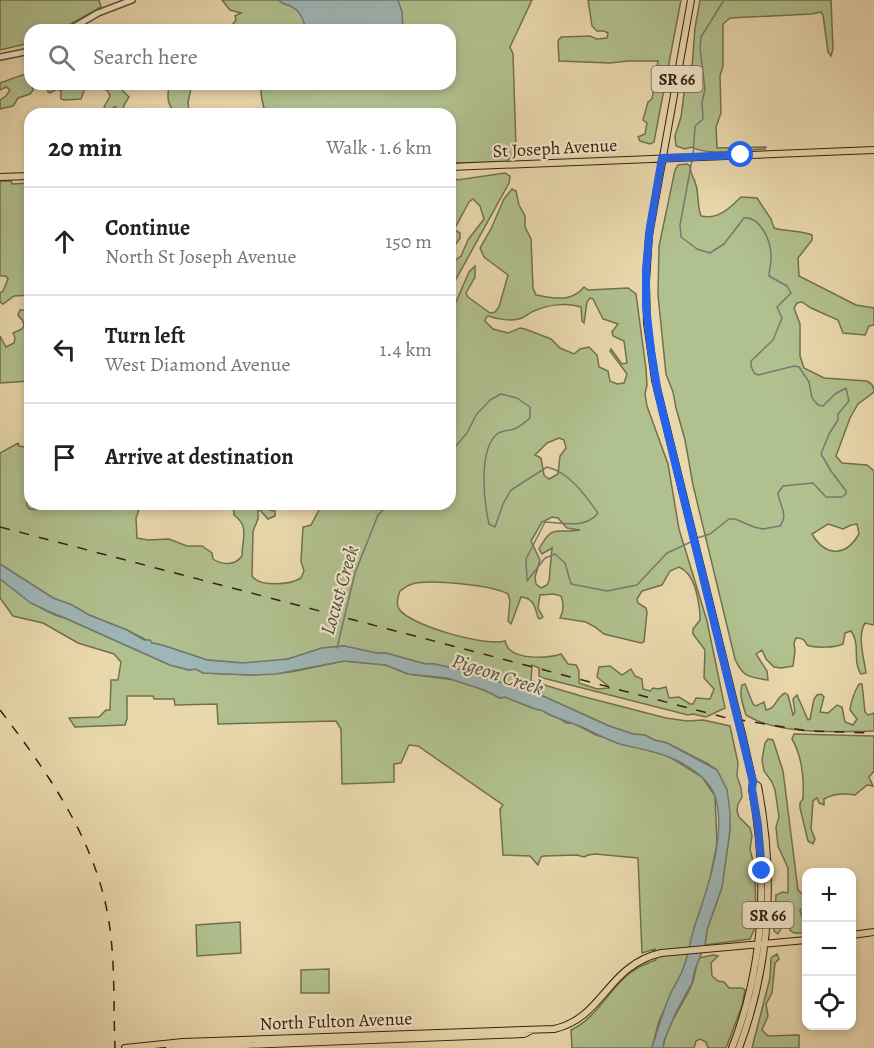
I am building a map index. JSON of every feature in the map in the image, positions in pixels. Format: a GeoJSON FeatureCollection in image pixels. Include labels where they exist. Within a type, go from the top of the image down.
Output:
{"type":"FeatureCollection","features":[{"type":"Feature","properties":{"kind":"main road","name":"SR 66"},"geometry":{"type":"LineString","coordinates":[[691,0],[648,246],[647,323],[655,380],[753,782],[762,871],[762,944],[755,999],[739,1048]]}},
{"type":"Feature","properties":{"kind":"main road","name":"St Joseph Avenue"},"geometry":{"type":"LineString","coordinates":[[456,167],[874,150]]}},
{"type":"Feature","properties":{"kind":"main road"},"geometry":{"type":"LineString","coordinates":[[0,177],[24,176]]}},
{"type":"Feature","properties":{"kind":"main road"},"geometry":{"type":"LineString","coordinates":[[856,934],[874,932]]}},
{"type":"Feature","properties":{"kind":"main road"},"geometry":{"type":"LineString","coordinates":[[762,944],[802,940]]}},
{"type":"Feature","properties":{"kind":"main road","name":"SR 66"},"geometry":{"type":"LineString","coordinates":[[732,1048],[762,944]]}},
{"type":"Feature","properties":{"kind":"main road","name":"North Fulton Avenue"},"geometry":{"type":"LineString","coordinates":[[169,1048],[524,1034],[530,1031],[559,1028],[578,1020],[593,1007],[621,973],[635,962],[652,956],[762,944]]}},
{"type":"Feature","properties":{"kind":"main road","name":"North Fulton Avenue"},"geometry":{"type":"LineString","coordinates":[[125,1048],[144,1048],[183,1042],[525,1029],[530,1031]]}},
{"type":"Feature","properties":{"kind":"street"},"geometry":{"type":"LineString","coordinates":[[79,24],[98,13],[132,0]]}},
{"type":"Feature","properties":{"kind":"street"},"geometry":{"type":"LineString","coordinates":[[0,57],[24,52]]}},
{"type":"Feature","properties":{"kind":"green space"},"geometry":{"type":"Polygon","coordinates":[[[0,0],[99,0],[101,7],[71,24],[24,24],[24,44],[0,50],[0,0]]]}},
{"type":"Feature","properties":{"kind":"green space"},"geometry":{"type":"Polygon","coordinates":[[[222,0],[532,0],[510,47],[513,54],[516,147],[513,156],[505,162],[456,163],[456,108],[264,108],[261,90],[456,90],[456,24],[233,24],[236,20],[235,16],[241,13],[230,10],[222,0]]]}},
{"type":"Feature","properties":{"kind":"green space"},"geometry":{"type":"Polygon","coordinates":[[[588,0],[681,0],[654,142],[650,144],[640,141],[638,137],[645,134],[647,123],[643,120],[648,102],[652,99],[658,61],[610,63],[559,61],[558,41],[561,37],[607,38],[608,33],[597,31],[592,26],[588,0]]]}},
{"type":"Feature","properties":{"kind":"green space"},"geometry":{"type":"Polygon","coordinates":[[[700,0],[831,0],[833,49],[831,56],[828,52],[821,12],[730,18],[723,24],[723,66],[720,76],[721,113],[716,127],[717,148],[766,147],[765,149],[716,152],[676,146],[675,136],[681,117],[685,86],[692,68],[700,0]]]}},
{"type":"Feature","properties":{"kind":"green space"},"geometry":{"type":"Polygon","coordinates":[[[24,75],[24,90],[33,90],[30,94],[18,98],[13,106],[0,109],[0,100],[10,90],[6,87],[0,90],[0,83],[24,75]]]}},
{"type":"Feature","properties":{"kind":"green space"},"geometry":{"type":"Polygon","coordinates":[[[59,90],[84,90],[81,99],[64,100],[61,99],[59,90]]]}},
{"type":"Feature","properties":{"kind":"green space"},"geometry":{"type":"Polygon","coordinates":[[[107,90],[122,90],[129,97],[123,108],[105,108],[110,96],[107,90]]]}},
{"type":"Feature","properties":{"kind":"green space"},"geometry":{"type":"Polygon","coordinates":[[[168,90],[191,90],[189,108],[172,108],[168,90]]]}},
{"type":"Feature","properties":{"kind":"green space"},"geometry":{"type":"Polygon","coordinates":[[[678,165],[690,166],[697,189],[701,216],[718,215],[741,197],[757,198],[771,219],[774,228],[812,235],[812,240],[798,258],[799,276],[856,305],[874,308],[874,325],[869,326],[865,335],[843,333],[838,320],[802,302],[797,303],[794,308],[800,324],[800,356],[804,368],[824,378],[867,381],[874,388],[874,392],[858,404],[850,418],[836,456],[842,463],[867,465],[874,471],[874,625],[865,623],[862,634],[866,673],[861,674],[858,669],[856,642],[851,631],[845,633],[843,644],[835,646],[810,646],[800,638],[796,638],[793,666],[774,667],[766,659],[762,650],[756,654],[767,671],[768,680],[748,676],[741,670],[735,659],[693,485],[685,440],[666,374],[658,295],[659,246],[678,165]],[[828,524],[812,534],[823,547],[835,551],[848,547],[859,534],[857,524],[843,529],[828,524]]]}},
{"type":"Feature","properties":{"kind":"green space"},"geometry":{"type":"Polygon","coordinates":[[[505,173],[510,176],[509,183],[456,279],[456,260],[461,256],[468,240],[484,219],[480,206],[473,199],[456,226],[456,179],[505,173]]]}},
{"type":"Feature","properties":{"kind":"green space"},"geometry":{"type":"Polygon","coordinates":[[[0,181],[11,181],[12,184],[24,183],[24,295],[14,296],[3,304],[0,302],[0,293],[8,279],[6,276],[0,276],[0,181]]]}},
{"type":"Feature","properties":{"kind":"green space"},"geometry":{"type":"Polygon","coordinates":[[[512,189],[516,191],[519,205],[525,216],[525,227],[531,239],[533,288],[536,295],[568,297],[584,287],[588,290],[628,288],[636,294],[646,369],[647,406],[668,464],[679,529],[707,621],[725,708],[706,717],[688,715],[543,678],[539,676],[539,668],[532,665],[531,681],[666,718],[687,721],[703,720],[730,726],[742,797],[737,811],[739,817],[750,828],[752,836],[750,849],[755,870],[756,925],[750,939],[705,945],[707,930],[722,887],[730,830],[727,790],[717,770],[667,743],[609,726],[545,697],[467,671],[425,664],[386,653],[344,646],[322,648],[288,659],[269,662],[243,663],[207,660],[152,643],[89,615],[53,598],[0,564],[0,453],[18,443],[19,446],[24,447],[24,510],[139,510],[136,518],[137,538],[169,539],[187,546],[202,546],[212,553],[213,559],[228,564],[236,562],[242,556],[244,528],[234,515],[234,510],[260,510],[253,531],[252,576],[261,582],[283,583],[301,578],[304,571],[301,561],[303,527],[311,525],[319,510],[456,510],[456,302],[469,272],[475,266],[475,277],[466,293],[468,297],[490,313],[495,312],[499,307],[508,275],[484,257],[480,248],[504,199],[512,189]],[[590,298],[587,302],[584,323],[581,307],[563,304],[539,309],[514,320],[488,316],[485,321],[493,329],[508,333],[520,328],[525,329],[551,339],[560,348],[574,354],[580,349],[589,347],[597,355],[599,367],[608,371],[610,381],[617,384],[624,383],[627,374],[610,351],[611,349],[622,364],[627,363],[624,341],[613,336],[612,332],[618,324],[603,319],[593,299],[590,298]],[[559,438],[547,443],[535,455],[541,458],[544,475],[549,479],[558,474],[560,456],[566,448],[564,440],[559,438]],[[552,517],[542,522],[531,541],[540,560],[535,577],[536,584],[541,588],[549,581],[552,548],[542,554],[539,549],[544,541],[555,531],[580,530],[567,528],[558,518],[552,517]],[[679,567],[670,571],[662,585],[642,591],[637,599],[647,612],[644,642],[641,643],[604,634],[586,622],[560,618],[563,610],[562,599],[561,596],[554,594],[540,595],[538,608],[543,617],[540,619],[531,601],[521,597],[511,624],[508,621],[510,601],[508,594],[489,588],[432,582],[412,584],[400,591],[398,605],[406,616],[450,634],[483,641],[505,641],[509,649],[520,655],[542,657],[561,654],[568,664],[576,665],[579,671],[579,683],[597,689],[609,688],[597,677],[599,667],[610,666],[622,675],[631,669],[635,676],[642,679],[643,689],[650,691],[653,688],[666,687],[669,698],[679,697],[693,704],[696,698],[710,699],[714,689],[704,678],[705,650],[693,634],[693,629],[700,620],[695,587],[689,575],[679,567]]]}},
{"type":"Feature","properties":{"kind":"green space"},"geometry":{"type":"Polygon","coordinates":[[[456,231],[460,233],[456,244],[456,231]]]}},
{"type":"Feature","properties":{"kind":"green space"},"geometry":{"type":"Polygon","coordinates":[[[20,310],[24,310],[24,326],[23,321],[18,315],[20,310]]]}},
{"type":"Feature","properties":{"kind":"green space"},"geometry":{"type":"Polygon","coordinates":[[[24,326],[24,381],[0,383],[0,336],[6,347],[14,343],[13,333],[24,326]]]}},
{"type":"Feature","properties":{"kind":"green space"},"geometry":{"type":"Polygon","coordinates":[[[260,510],[275,511],[275,516],[268,519],[260,510]]]}},
{"type":"Feature","properties":{"kind":"green space"},"geometry":{"type":"Polygon","coordinates":[[[0,579],[47,611],[170,665],[189,670],[196,669],[203,673],[252,675],[291,672],[344,661],[386,665],[408,674],[456,680],[500,698],[505,697],[532,708],[541,709],[566,723],[573,723],[596,735],[668,756],[702,777],[715,796],[717,844],[708,888],[692,942],[683,970],[659,1021],[652,1048],[572,1048],[571,1030],[589,1018],[630,973],[656,960],[655,949],[642,953],[638,858],[595,854],[584,857],[577,855],[544,856],[541,857],[538,865],[530,856],[503,855],[500,809],[503,805],[418,746],[409,745],[401,763],[394,764],[394,782],[342,784],[341,729],[336,721],[218,724],[217,704],[175,705],[174,699],[127,696],[125,725],[75,727],[69,718],[99,717],[106,710],[110,710],[111,680],[118,680],[121,662],[114,654],[78,643],[43,623],[13,616],[0,598],[0,579]]]}},
{"type":"Feature","properties":{"kind":"green space"},"geometry":{"type":"Polygon","coordinates":[[[745,684],[753,704],[756,706],[764,702],[766,710],[785,693],[788,695],[793,715],[795,712],[793,699],[797,695],[808,720],[814,699],[821,694],[824,697],[820,712],[828,713],[837,705],[842,707],[845,722],[853,725],[857,719],[850,710],[851,703],[859,684],[862,684],[865,712],[868,715],[874,713],[874,731],[808,731],[774,726],[759,721],[746,715],[741,692],[742,685],[745,684]]]}},
{"type":"Feature","properties":{"kind":"green space"},"geometry":{"type":"Polygon","coordinates":[[[794,734],[874,736],[874,771],[869,777],[873,786],[867,785],[855,795],[843,794],[824,799],[824,805],[819,803],[817,798],[813,801],[811,829],[815,839],[813,844],[808,841],[800,808],[803,799],[803,776],[792,739],[794,734]]]}},
{"type":"Feature","properties":{"kind":"green space"},"geometry":{"type":"Polygon","coordinates":[[[768,739],[773,740],[783,771],[798,890],[802,894],[802,909],[800,910],[802,933],[794,933],[790,930],[790,921],[787,918],[778,934],[774,931],[776,895],[783,892],[788,893],[788,868],[778,846],[776,827],[779,817],[775,790],[764,771],[762,760],[768,739]]]}},
{"type":"Feature","properties":{"kind":"green space"},"geometry":{"type":"Polygon","coordinates":[[[240,922],[241,953],[197,956],[196,925],[240,922]]]}},
{"type":"Feature","properties":{"kind":"green space"},"geometry":{"type":"Polygon","coordinates":[[[777,954],[779,959],[775,963],[772,993],[766,1004],[768,1016],[762,1030],[768,1036],[799,1035],[799,1048],[752,1048],[770,978],[771,958],[777,954]]]}},
{"type":"Feature","properties":{"kind":"green space"},"geometry":{"type":"Polygon","coordinates":[[[718,956],[711,963],[712,976],[724,982],[729,988],[745,990],[742,1006],[726,1048],[708,1048],[706,1042],[700,1039],[696,1041],[694,1048],[663,1048],[671,1023],[692,984],[699,958],[718,956]]]}},
{"type":"Feature","properties":{"kind":"green space"},"geometry":{"type":"Polygon","coordinates":[[[329,969],[329,993],[301,993],[301,970],[329,969]]]}},
{"type":"Feature","properties":{"kind":"water"},"geometry":{"type":"Polygon","coordinates":[[[279,0],[398,0],[403,24],[304,24],[298,11],[279,0]]]}},
{"type":"Feature","properties":{"kind":"water"},"geometry":{"type":"Polygon","coordinates":[[[0,564],[53,598],[89,615],[127,630],[144,640],[150,640],[152,643],[207,660],[243,663],[288,659],[322,648],[344,646],[386,653],[425,664],[467,671],[545,697],[609,726],[667,743],[717,770],[727,790],[730,812],[730,830],[722,887],[692,983],[676,1012],[663,1048],[652,1048],[669,997],[685,963],[710,879],[719,827],[715,796],[709,784],[694,770],[669,757],[614,742],[580,726],[505,697],[500,698],[484,690],[447,678],[408,674],[386,665],[344,661],[276,674],[252,675],[203,673],[196,669],[189,670],[170,665],[31,603],[0,579],[0,564]]]}},
{"type":"Feature","properties":{"kind":"waterway","name":"Locust Creek"},"geometry":{"type":"LineString","coordinates":[[693,156],[695,126],[703,119],[702,103],[705,89],[700,48],[701,37],[724,0]]}},
{"type":"Feature","properties":{"kind":"waterway","name":"Locust Creek"},"geometry":{"type":"LineString","coordinates":[[692,160],[680,225],[681,237],[697,249],[710,253],[724,244],[744,218],[750,218],[760,225],[769,243],[771,258],[769,276],[787,286],[791,293],[777,307],[782,318],[773,340],[751,361],[754,373],[758,375],[794,366],[799,367],[809,382],[812,398],[818,405],[823,406],[835,394],[846,388],[849,401],[838,414],[838,420],[821,454],[846,494],[842,497],[826,497],[813,483],[783,486],[778,493],[784,513],[780,526],[763,529],[729,519],[710,534],[697,538]]}},
{"type":"Feature","properties":{"kind":"waterway","name":"Locust Creek"},"geometry":{"type":"LineString","coordinates":[[456,446],[467,433],[476,415],[490,400],[501,394],[517,398],[530,407],[530,418],[516,428],[497,434],[487,452],[484,490],[489,524],[495,527],[511,490],[547,467],[569,479],[598,513],[581,523],[545,522],[526,559],[527,581],[545,558],[555,554],[565,563],[571,584],[607,591],[637,585],[667,553],[693,541]]}},
{"type":"Feature","properties":{"kind":"waterway","name":"Locust Creek"},"geometry":{"type":"LineString","coordinates":[[337,648],[355,573],[378,515],[383,510]]}},
{"type":"Feature","properties":{"kind":"railway"},"geometry":{"type":"LineString","coordinates":[[0,527],[723,717],[808,731],[874,733]]}},
{"type":"Feature","properties":{"kind":"railway"},"geometry":{"type":"LineString","coordinates":[[0,710],[64,802],[89,852],[99,879],[111,941],[115,1048]]}},
{"type":"Feature","properties":{"kind":"route"},"geometry":{"type":"LineString","coordinates":[[741,155],[662,158],[649,235],[646,306],[655,380],[753,782],[762,871]]}},
{"type":"Feature","properties":{"kind":"water label","name":"Pigeon Creek"},"geometry":{"type":"Point","coordinates":[498,674]}}]}
